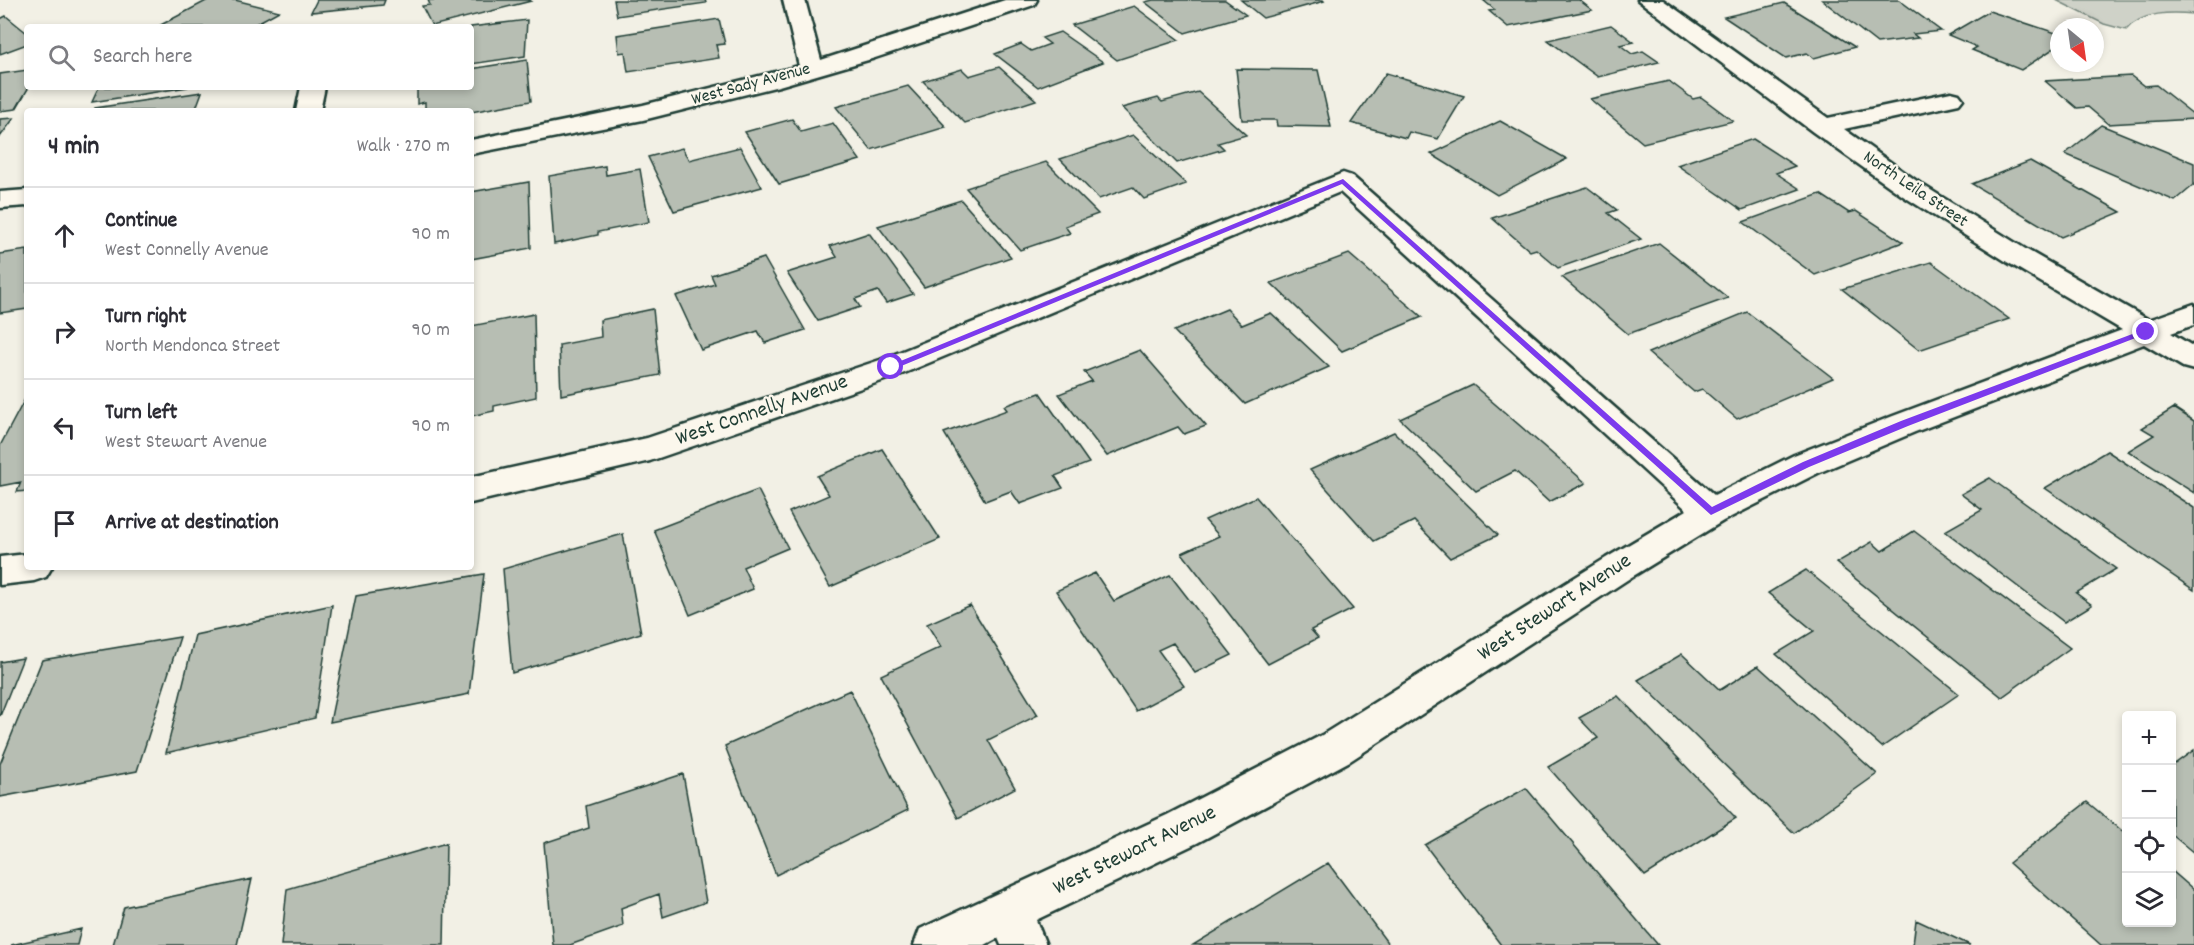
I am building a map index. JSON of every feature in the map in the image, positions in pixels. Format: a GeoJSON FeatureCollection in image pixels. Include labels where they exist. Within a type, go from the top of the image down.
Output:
{"type":"FeatureCollection","features":[{"type":"Feature","properties":{"kind":"street"},"geometry":{"type":"LineString","coordinates":[[794,0],[812,70]]}},
{"type":"Feature","properties":{"kind":"street","name":"West Sady Avenue"},"geometry":{"type":"LineString","coordinates":[[474,146],[576,128],[812,70],[908,41],[1026,0]]}},
{"type":"Feature","properties":{"kind":"street","name":"North Leila Street"},"geometry":{"type":"LineString","coordinates":[[1649,0],[1822,127],[1941,208],[2017,256],[2194,360]]}},
{"type":"Feature","properties":{"kind":"street"},"geometry":{"type":"LineString","coordinates":[[309,108],[313,90]]}},
{"type":"Feature","properties":{"kind":"street"},"geometry":{"type":"LineString","coordinates":[[1822,127],[1951,99]]}},
{"type":"Feature","properties":{"kind":"street","name":"West Connelly Avenue"},"geometry":{"type":"LineString","coordinates":[[474,489],[650,449],[891,367],[1343,181],[1711,512]]}},
{"type":"Feature","properties":{"kind":"street"},"geometry":{"type":"LineString","coordinates":[[0,200],[24,198]]}},
{"type":"Feature","properties":{"kind":"street","name":"West Stewart Avenue"},"geometry":{"type":"LineString","coordinates":[[936,945],[1017,928],[1182,829],[1336,748],[1618,568],[1711,512],[1806,464],[1893,428],[2194,314]]}},
{"type":"Feature","properties":{"kind":"street"},"geometry":{"type":"LineString","coordinates":[[0,571],[24,568]]}},
{"type":"Feature","properties":{"kind":"shaded area"},"geometry":{"type":"Polygon","coordinates":[[[2056,0],[2194,0],[2194,14],[2167,13],[2149,16],[2140,19],[2126,30],[2104,24],[2104,18],[2092,18],[2056,0]]]}},
{"type":"Feature","properties":{"kind":"building"},"geometry":{"type":"Polygon","coordinates":[[[208,0],[235,0],[279,11],[257,23],[261,24],[163,24],[208,0]]]}},
{"type":"Feature","properties":{"kind":"building"},"geometry":{"type":"Polygon","coordinates":[[[317,0],[385,0],[383,5],[311,12],[317,0]]]}},
{"type":"Feature","properties":{"kind":"building"},"geometry":{"type":"Polygon","coordinates":[[[428,0],[531,1],[440,24],[431,24],[422,6],[430,5],[428,0]]]}},
{"type":"Feature","properties":{"kind":"building"},"geometry":{"type":"Polygon","coordinates":[[[614,0],[705,0],[706,3],[617,16],[614,0]]]}},
{"type":"Feature","properties":{"kind":"building"},"geometry":{"type":"Polygon","coordinates":[[[1225,0],[1246,15],[1185,33],[1145,2],[1225,0]]]}},
{"type":"Feature","properties":{"kind":"building"},"geometry":{"type":"Polygon","coordinates":[[[1241,0],[1323,0],[1324,1],[1263,18],[1241,0]]]}},
{"type":"Feature","properties":{"kind":"building"},"geometry":{"type":"Polygon","coordinates":[[[1483,0],[1579,0],[1592,10],[1508,27],[1489,11],[1495,10],[1483,0]]]}},
{"type":"Feature","properties":{"kind":"building"},"geometry":{"type":"Polygon","coordinates":[[[1822,0],[1899,0],[1941,31],[1913,34],[1918,38],[1877,43],[1822,0]]]}},
{"type":"Feature","properties":{"kind":"building"},"geometry":{"type":"Polygon","coordinates":[[[1784,3],[1855,47],[1814,58],[1807,53],[1786,58],[1724,17],[1784,3]]]}},
{"type":"Feature","properties":{"kind":"building"},"geometry":{"type":"Polygon","coordinates":[[[1134,6],[1179,40],[1117,60],[1072,25],[1134,6]]]}},
{"type":"Feature","properties":{"kind":"building"},"geometry":{"type":"Polygon","coordinates":[[[1989,11],[2050,31],[2050,51],[2021,70],[1972,50],[1977,47],[1948,35],[1989,11]]]}},
{"type":"Feature","properties":{"kind":"building"},"geometry":{"type":"Polygon","coordinates":[[[6,16],[24,31],[24,45],[0,54],[0,19],[6,16]]]}},
{"type":"Feature","properties":{"kind":"building"},"geometry":{"type":"Polygon","coordinates":[[[719,19],[725,44],[716,45],[719,58],[628,72],[625,52],[619,53],[617,35],[719,19]]]}},
{"type":"Feature","properties":{"kind":"building"},"geometry":{"type":"Polygon","coordinates":[[[527,20],[525,56],[474,64],[474,27],[527,20]]]}},
{"type":"Feature","properties":{"kind":"building"},"geometry":{"type":"Polygon","coordinates":[[[1611,25],[1634,42],[1620,45],[1632,54],[1643,51],[1659,62],[1598,77],[1548,40],[1611,25]]]}},
{"type":"Feature","properties":{"kind":"building"},"geometry":{"type":"Polygon","coordinates":[[[1060,32],[1103,62],[1038,87],[995,54],[1021,44],[1031,51],[1050,44],[1042,38],[1060,32]]]}},
{"type":"Feature","properties":{"kind":"building"},"geometry":{"type":"Polygon","coordinates":[[[527,60],[531,101],[474,111],[474,108],[425,108],[425,102],[417,104],[417,90],[474,90],[474,69],[527,60]]]}},
{"type":"Feature","properties":{"kind":"building"},"geometry":{"type":"Polygon","coordinates":[[[999,67],[1036,100],[965,123],[923,81],[962,69],[969,76],[999,67]]]}},
{"type":"Feature","properties":{"kind":"building"},"geometry":{"type":"Polygon","coordinates":[[[1236,69],[1318,70],[1331,127],[1277,126],[1276,120],[1242,120],[1236,69]]]}},
{"type":"Feature","properties":{"kind":"building"},"geometry":{"type":"Polygon","coordinates":[[[24,70],[24,90],[27,90],[16,109],[0,111],[0,74],[24,70]]]}},
{"type":"Feature","properties":{"kind":"building"},"geometry":{"type":"Polygon","coordinates":[[[1386,73],[1464,96],[1438,139],[1409,132],[1406,138],[1351,123],[1386,73]]]}},
{"type":"Feature","properties":{"kind":"building"},"geometry":{"type":"Polygon","coordinates":[[[2131,76],[2144,86],[2156,85],[2194,115],[2194,119],[2108,124],[2088,107],[2077,108],[2045,81],[2131,76]]]}},
{"type":"Feature","properties":{"kind":"building"},"geometry":{"type":"Polygon","coordinates":[[[1669,81],[1693,99],[1701,97],[1733,121],[1643,143],[1590,99],[1669,81]]]}},
{"type":"Feature","properties":{"kind":"building"},"geometry":{"type":"Polygon","coordinates":[[[908,86],[946,127],[871,150],[836,107],[908,86]]]}},
{"type":"Feature","properties":{"kind":"building"},"geometry":{"type":"Polygon","coordinates":[[[98,90],[169,90],[92,102],[98,90]]]}},
{"type":"Feature","properties":{"kind":"building"},"geometry":{"type":"Polygon","coordinates":[[[202,92],[196,108],[95,108],[202,92]]]}},
{"type":"Feature","properties":{"kind":"building"},"geometry":{"type":"Polygon","coordinates":[[[1198,92],[1246,135],[1218,143],[1224,149],[1177,163],[1122,108],[1158,98],[1162,102],[1198,92]]]}},
{"type":"Feature","properties":{"kind":"building"},"geometry":{"type":"Polygon","coordinates":[[[14,118],[0,137],[0,119],[14,118]]]}},
{"type":"Feature","properties":{"kind":"building"},"geometry":{"type":"Polygon","coordinates":[[[792,119],[801,132],[833,123],[860,160],[779,184],[745,132],[792,119]]]}},
{"type":"Feature","properties":{"kind":"building"},"geometry":{"type":"Polygon","coordinates":[[[1500,121],[1567,159],[1497,195],[1431,154],[1500,121]]]}},
{"type":"Feature","properties":{"kind":"building"},"geometry":{"type":"Polygon","coordinates":[[[2101,125],[2194,163],[2194,185],[2175,201],[2065,154],[2101,125]]]}},
{"type":"Feature","properties":{"kind":"building"},"geometry":{"type":"Polygon","coordinates":[[[1133,135],[1186,184],[1144,199],[1133,187],[1099,199],[1060,159],[1133,135]]]}},
{"type":"Feature","properties":{"kind":"building"},"geometry":{"type":"Polygon","coordinates":[[[1753,139],[1795,166],[1776,173],[1800,189],[1742,210],[1677,165],[1753,139]]]}},
{"type":"Feature","properties":{"kind":"building"},"geometry":{"type":"Polygon","coordinates":[[[740,147],[762,187],[674,211],[648,157],[682,148],[689,160],[740,147]]]}},
{"type":"Feature","properties":{"kind":"building"},"geometry":{"type":"Polygon","coordinates":[[[2030,161],[2121,212],[2061,237],[1972,184],[2030,161]]]}},
{"type":"Feature","properties":{"kind":"building"},"geometry":{"type":"Polygon","coordinates":[[[1046,162],[1098,214],[1065,226],[1070,233],[1020,250],[966,188],[1046,162]]]}},
{"type":"Feature","properties":{"kind":"building"},"geometry":{"type":"Polygon","coordinates":[[[605,166],[606,175],[640,169],[649,222],[554,244],[549,176],[605,166]]]}},
{"type":"Feature","properties":{"kind":"building"},"geometry":{"type":"Polygon","coordinates":[[[529,182],[531,248],[474,258],[474,191],[529,182]]]}},
{"type":"Feature","properties":{"kind":"building"},"geometry":{"type":"Polygon","coordinates":[[[1587,187],[1617,210],[1608,213],[1641,239],[1558,268],[1536,249],[1530,251],[1492,218],[1587,187]]]}},
{"type":"Feature","properties":{"kind":"building"},"geometry":{"type":"Polygon","coordinates":[[[1820,194],[1849,213],[1856,211],[1903,242],[1815,275],[1743,222],[1820,194]]]}},
{"type":"Feature","properties":{"kind":"building"},"geometry":{"type":"Polygon","coordinates":[[[961,200],[1011,257],[924,287],[878,226],[961,200]]]}},
{"type":"Feature","properties":{"kind":"building"},"geometry":{"type":"Polygon","coordinates":[[[869,233],[913,294],[886,303],[878,291],[855,299],[860,307],[818,321],[787,273],[837,257],[830,246],[869,233]]]}},
{"type":"Feature","properties":{"kind":"building"},"geometry":{"type":"Polygon","coordinates":[[[1659,243],[1728,298],[1628,334],[1562,277],[1659,243]]]}},
{"type":"Feature","properties":{"kind":"building"},"geometry":{"type":"Polygon","coordinates":[[[24,250],[24,309],[0,313],[0,254],[24,250]]]}},
{"type":"Feature","properties":{"kind":"building"},"geometry":{"type":"Polygon","coordinates":[[[1349,254],[1422,317],[1342,351],[1271,283],[1349,254]]]}},
{"type":"Feature","properties":{"kind":"building"},"geometry":{"type":"Polygon","coordinates":[[[764,258],[805,330],[765,343],[758,331],[701,350],[676,296],[715,284],[711,275],[764,258]]]}},
{"type":"Feature","properties":{"kind":"building"},"geometry":{"type":"Polygon","coordinates":[[[1931,262],[2009,319],[1919,350],[1842,289],[1931,262]]]}},
{"type":"Feature","properties":{"kind":"building"},"geometry":{"type":"Polygon","coordinates":[[[653,309],[660,375],[561,395],[559,345],[601,337],[600,320],[653,309]]]}},
{"type":"Feature","properties":{"kind":"building"},"geometry":{"type":"Polygon","coordinates":[[[1227,309],[1242,325],[1271,313],[1329,367],[1245,404],[1174,331],[1227,309]]]}},
{"type":"Feature","properties":{"kind":"building"},"geometry":{"type":"Polygon","coordinates":[[[1747,312],[1833,378],[1737,419],[1702,389],[1694,392],[1648,353],[1747,312]]]}},
{"type":"Feature","properties":{"kind":"building"},"geometry":{"type":"Polygon","coordinates":[[[534,314],[536,397],[494,406],[494,411],[474,415],[474,325],[534,314]]]}},
{"type":"Feature","properties":{"kind":"building"},"geometry":{"type":"Polygon","coordinates":[[[1140,350],[1206,426],[1184,434],[1178,427],[1107,456],[1059,394],[1092,381],[1084,372],[1140,350]]]}},
{"type":"Feature","properties":{"kind":"building"},"geometry":{"type":"Polygon","coordinates":[[[1473,385],[1586,483],[1549,502],[1515,471],[1476,491],[1400,419],[1473,385]]]}},
{"type":"Feature","properties":{"kind":"building"},"geometry":{"type":"Polygon","coordinates":[[[1040,393],[1089,463],[1055,476],[1063,488],[1020,504],[1011,491],[985,501],[944,433],[1007,410],[1004,406],[1040,393]]]}},
{"type":"Feature","properties":{"kind":"building"},"geometry":{"type":"Polygon","coordinates":[[[24,401],[24,491],[17,492],[21,482],[0,486],[0,446],[24,401]]]}},
{"type":"Feature","properties":{"kind":"building"},"geometry":{"type":"Polygon","coordinates":[[[2174,408],[2194,421],[2194,493],[2128,451],[2154,435],[2142,428],[2174,408]]]}},
{"type":"Feature","properties":{"kind":"building"},"geometry":{"type":"Polygon","coordinates":[[[1394,432],[1498,535],[1450,558],[1414,521],[1374,541],[1310,470],[1394,432]]]}},
{"type":"Feature","properties":{"kind":"building"},"geometry":{"type":"Polygon","coordinates":[[[882,449],[940,539],[830,587],[789,512],[829,495],[817,476],[882,449]]]}},
{"type":"Feature","properties":{"kind":"building"},"geometry":{"type":"Polygon","coordinates":[[[2107,451],[2194,508],[2194,590],[2045,488],[2107,451]]]}},
{"type":"Feature","properties":{"kind":"building"},"geometry":{"type":"Polygon","coordinates":[[[1990,478],[2116,569],[2076,593],[2092,605],[2064,622],[1945,531],[1982,510],[1961,494],[1990,478]]]}},
{"type":"Feature","properties":{"kind":"building"},"geometry":{"type":"Polygon","coordinates":[[[758,490],[788,548],[743,567],[753,589],[690,615],[654,530],[758,490]]]}},
{"type":"Feature","properties":{"kind":"building"},"geometry":{"type":"Polygon","coordinates":[[[1256,497],[1353,609],[1311,630],[1318,638],[1268,664],[1182,553],[1219,536],[1205,520],[1256,497]]]}},
{"type":"Feature","properties":{"kind":"building"},"geometry":{"type":"Polygon","coordinates":[[[1914,531],[2070,648],[2002,697],[1836,563],[1872,542],[1882,551],[1914,531]]]}},
{"type":"Feature","properties":{"kind":"building"},"geometry":{"type":"Polygon","coordinates":[[[623,534],[641,633],[512,673],[503,569],[623,534]]]}},
{"type":"Feature","properties":{"kind":"building"},"geometry":{"type":"Polygon","coordinates":[[[1806,570],[1959,694],[1882,747],[1776,654],[1814,631],[1768,593],[1806,570]]]}},
{"type":"Feature","properties":{"kind":"building"},"geometry":{"type":"Polygon","coordinates":[[[1095,573],[1114,601],[1170,575],[1232,655],[1195,673],[1173,643],[1158,650],[1184,686],[1136,711],[1056,591],[1095,573]]]}},
{"type":"Feature","properties":{"kind":"building"},"geometry":{"type":"Polygon","coordinates":[[[484,574],[469,694],[330,722],[356,596],[484,574]]]}},
{"type":"Feature","properties":{"kind":"building"},"geometry":{"type":"Polygon","coordinates":[[[332,605],[315,718],[166,753],[195,635],[332,605]]]}},
{"type":"Feature","properties":{"kind":"building"},"geometry":{"type":"Polygon","coordinates":[[[970,605],[1038,715],[988,740],[1015,788],[958,818],[881,675],[941,647],[927,624],[970,605]]]}},
{"type":"Feature","properties":{"kind":"building"},"geometry":{"type":"Polygon","coordinates":[[[180,637],[137,771],[0,797],[0,764],[42,660],[180,637]]]}},
{"type":"Feature","properties":{"kind":"building"},"geometry":{"type":"Polygon","coordinates":[[[1682,654],[1720,690],[1758,666],[1877,774],[1794,833],[1638,680],[1682,654]]]}},
{"type":"Feature","properties":{"kind":"building"},"geometry":{"type":"Polygon","coordinates":[[[23,658],[0,716],[0,662],[23,658]]]}},
{"type":"Feature","properties":{"kind":"building"},"geometry":{"type":"Polygon","coordinates":[[[850,690],[908,810],[776,875],[725,746],[850,690]]]}},
{"type":"Feature","properties":{"kind":"building"},"geometry":{"type":"Polygon","coordinates":[[[1618,696],[1736,818],[1645,876],[1548,767],[1598,738],[1579,718],[1618,696]]]}},
{"type":"Feature","properties":{"kind":"building"},"geometry":{"type":"Polygon","coordinates":[[[2194,750],[2194,853],[2176,838],[2176,763],[2194,750]]]}},
{"type":"Feature","properties":{"kind":"building"},"geometry":{"type":"Polygon","coordinates":[[[683,774],[706,902],[663,917],[659,894],[621,908],[623,926],[570,945],[553,945],[544,843],[589,828],[586,806],[683,774]]]}},
{"type":"Feature","properties":{"kind":"building"},"geometry":{"type":"Polygon","coordinates":[[[1526,788],[1658,945],[1501,945],[1425,845],[1526,788]]]}},
{"type":"Feature","properties":{"kind":"building"},"geometry":{"type":"Polygon","coordinates":[[[2087,802],[2122,831],[2122,927],[2176,927],[2176,874],[2194,890],[2194,945],[2101,945],[2009,863],[2087,802]]]}},
{"type":"Feature","properties":{"kind":"building"},"geometry":{"type":"Polygon","coordinates":[[[446,843],[444,945],[281,945],[287,889],[446,843]]]}},
{"type":"Feature","properties":{"kind":"building"},"geometry":{"type":"Polygon","coordinates":[[[1328,863],[1389,945],[1193,945],[1328,863]]]}},
{"type":"Feature","properties":{"kind":"building"},"geometry":{"type":"Polygon","coordinates":[[[252,879],[237,945],[113,945],[124,907],[252,879]]]}},
{"type":"Feature","properties":{"kind":"building"},"geometry":{"type":"Polygon","coordinates":[[[1916,920],[1970,945],[1913,945],[1916,920]]]}},
{"type":"Feature","properties":{"kind":"building"},"geometry":{"type":"Polygon","coordinates":[[[81,929],[77,945],[11,945],[81,929]]]}},
{"type":"Feature","properties":{"kind":"route"},"geometry":{"type":"LineString","coordinates":[[891,367],[1343,181],[1711,512],[1806,464],[1904,424],[2146,332]]}}]}
